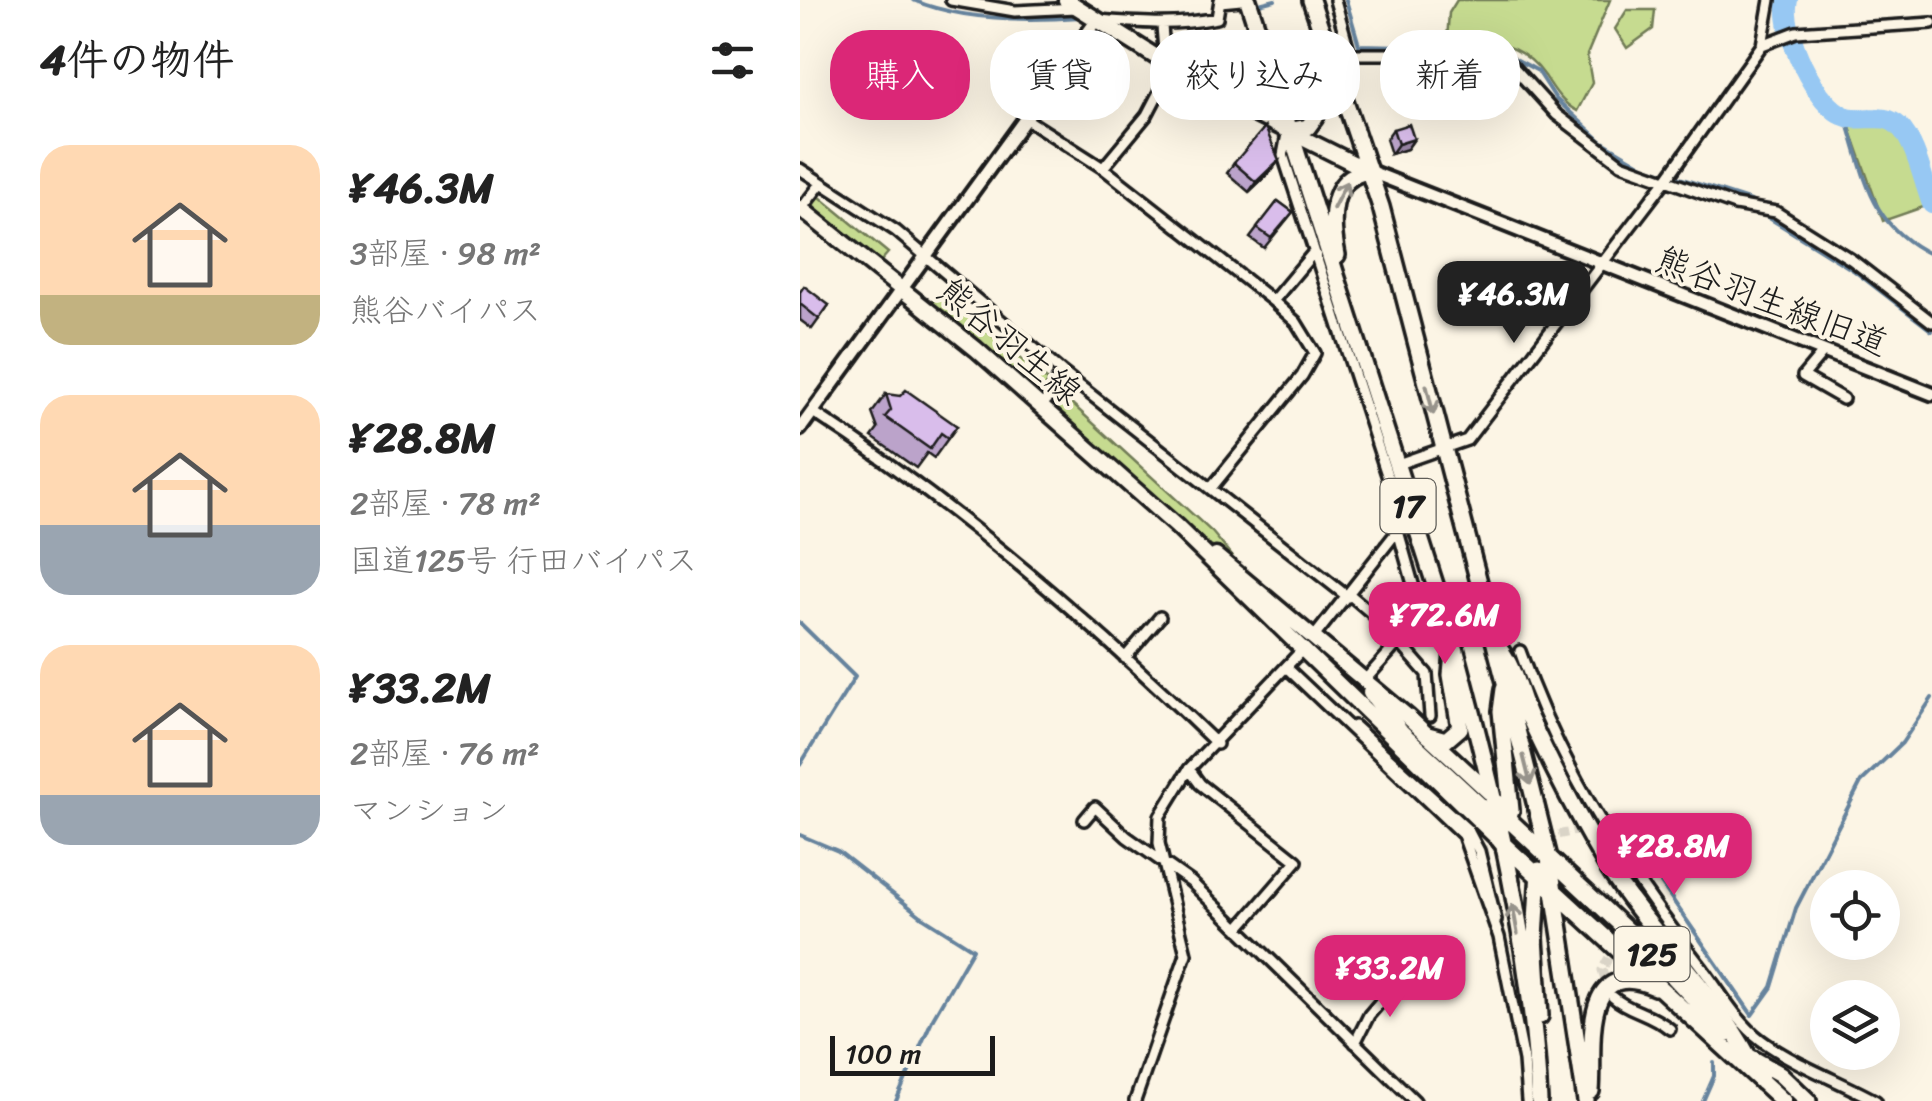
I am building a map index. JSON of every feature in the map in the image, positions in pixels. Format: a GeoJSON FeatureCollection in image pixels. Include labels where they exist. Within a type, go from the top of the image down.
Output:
{"type":"FeatureCollection","features":[{"type":"Feature","properties":{"kind":"highway","name":"17"},"geometry":{"type":"LineString","coordinates":[[1245,0],[1454,644],[1492,795]]}},
{"type":"Feature","properties":{"kind":"highway","name":"17"},"geometry":{"type":"LineString","coordinates":[[1312,0],[1369,171],[1505,682],[1548,858],[1588,1101]]}},
{"type":"Feature","properties":{"kind":"highway"},"geometry":{"type":"LineString","coordinates":[[1288,131],[1308,127],[1326,97],[1312,0]]}},
{"type":"Feature","properties":{"kind":"highway"},"geometry":{"type":"LineString","coordinates":[[1344,304],[1332,228],[1334,205],[1347,181],[1369,171]]}},
{"type":"Feature","properties":{"kind":"highway"},"geometry":{"type":"LineString","coordinates":[[1494,640],[1514,666],[1538,735],[1610,871],[1730,1022],[1748,1056]]}},
{"type":"Feature","properties":{"kind":"highway"},"geometry":{"type":"LineString","coordinates":[[1428,735],[1446,740],[1460,728],[1451,676],[1454,644]]}},
{"type":"Feature","properties":{"kind":"highway"},"geometry":{"type":"LineString","coordinates":[[1505,682],[1500,711],[1512,810],[1503,820],[1501,842],[1537,1050]]}},
{"type":"Feature","properties":{"kind":"highway","name":"125"},"geometry":{"type":"LineString","coordinates":[[1492,795],[1503,820],[1676,977],[1748,1056],[1762,1082]]}},
{"type":"Feature","properties":{"kind":"highway"},"geometry":{"type":"LineString","coordinates":[[1479,821],[1503,820]]}},
{"type":"Feature","properties":{"kind":"highway","name":"125"},"geometry":{"type":"LineString","coordinates":[[1501,842],[1782,1101]]}},
{"type":"Feature","properties":{"kind":"highway"},"geometry":{"type":"LineString","coordinates":[[1539,1101],[1537,876],[1548,858]]}},
{"type":"Feature","properties":{"kind":"highway"},"geometry":{"type":"LineString","coordinates":[[1588,1101],[1593,1070],[1589,1038],[1596,1004],[1612,989],[1628,983],[1651,985],[1668,994]]}},
{"type":"Feature","properties":{"kind":"highway","name":"125"},"geometry":{"type":"LineString","coordinates":[[1748,1056],[1780,1074],[1808,1101]]}},
{"type":"Feature","properties":{"kind":"main road"},"geometry":{"type":"LineString","coordinates":[[1073,4],[1150,55]]}},
{"type":"Feature","properties":{"kind":"main road"},"geometry":{"type":"LineString","coordinates":[[1267,120],[1369,171]]}},
{"type":"Feature","properties":{"kind":"main road","name":"熊谷羽生線"},"geometry":{"type":"LineString","coordinates":[[801,209],[1043,406],[1176,526],[1501,842]]}},
{"type":"Feature","properties":{"kind":"main road","name":"熊谷羽生線"},"geometry":{"type":"LineString","coordinates":[[1176,526],[1348,665],[1492,795]]}},
{"type":"Feature","properties":{"kind":"main road"},"geometry":{"type":"LineString","coordinates":[[1348,665],[1401,731],[1503,820]]}},
{"type":"Feature","properties":{"kind":"street"},"geometry":{"type":"LineString","coordinates":[[951,0],[1016,12],[1073,4]]}},
{"type":"Feature","properties":{"kind":"street"},"geometry":{"type":"LineString","coordinates":[[1089,30],[1097,20],[1162,26],[1216,18],[1220,1],[1245,0]]}},
{"type":"Feature","properties":{"kind":"street"},"geometry":{"type":"LineString","coordinates":[[1335,0],[1350,54],[1486,54],[1506,59],[1557,116],[1620,164],[1736,204],[1776,212],[1866,271],[1932,322]]}},
{"type":"Feature","properties":{"kind":"street"},"geometry":{"type":"LineString","coordinates":[[1395,466],[1468,440],[1767,42],[1770,0]]}},
{"type":"Feature","properties":{"kind":"street"},"geometry":{"type":"LineString","coordinates":[[1767,42],[1796,32],[1932,23]]}},
{"type":"Feature","properties":{"kind":"street"},"geometry":{"type":"LineString","coordinates":[[1162,26],[1163,30]]}},
{"type":"Feature","properties":{"kind":"street"},"geometry":{"type":"LineString","coordinates":[[1103,168],[1150,108]]}},
{"type":"Feature","properties":{"kind":"street"},"geometry":{"type":"LineString","coordinates":[[800,430],[1021,120]]}},
{"type":"Feature","properties":{"kind":"street"},"geometry":{"type":"LineString","coordinates":[[1025,120],[1103,168],[1273,301],[1296,322],[1314,353],[1302,376],[1212,487]]}},
{"type":"Feature","properties":{"kind":"street"},"geometry":{"type":"LineString","coordinates":[[1288,131],[1283,155],[1403,524],[1314,637]]}},
{"type":"Feature","properties":{"kind":"street"},"geometry":{"type":"LineString","coordinates":[[800,170],[896,231],[1062,372],[1212,487],[1401,641],[1427,674],[1430,716]]}},
{"type":"Feature","properties":{"kind":"street","name":"熊谷羽生線旧道"},"geometry":{"type":"LineString","coordinates":[[1369,171],[1932,394]]}},
{"type":"Feature","properties":{"kind":"street"},"geometry":{"type":"LineString","coordinates":[[801,209],[820,185]]}},
{"type":"Feature","properties":{"kind":"street"},"geometry":{"type":"LineString","coordinates":[[1273,301],[1314,252]]}},
{"type":"Feature","properties":{"kind":"street"},"geometry":{"type":"LineString","coordinates":[[1824,351],[1803,376],[1842,399]]}},
{"type":"Feature","properties":{"kind":"street"},"geometry":{"type":"LineString","coordinates":[[1043,406],[1062,372]]}},
{"type":"Feature","properties":{"kind":"street"},"geometry":{"type":"LineString","coordinates":[[813,412],[898,467],[1125,658],[1217,744]]}},
{"type":"Feature","properties":{"kind":"street"},"geometry":{"type":"LineString","coordinates":[[1365,680],[1422,616],[1398,531]]}},
{"type":"Feature","properties":{"kind":"street"},"geometry":{"type":"LineString","coordinates":[[1125,658],[1160,618]]}},
{"type":"Feature","properties":{"kind":"street"},"geometry":{"type":"LineString","coordinates":[[1135,1101],[1186,954],[1163,858],[1160,816],[1189,770],[1302,650]]}},
{"type":"Feature","properties":{"kind":"street"},"geometry":{"type":"LineString","coordinates":[[1520,651],[1565,754],[1644,889],[1733,1010],[1763,1041],[1876,1101]]}},
{"type":"Feature","properties":{"kind":"street"},"geometry":{"type":"LineString","coordinates":[[1287,668],[1336,714],[1362,731],[1468,830],[1479,851],[1499,937],[1524,1061],[1526,1101]]}},
{"type":"Feature","properties":{"kind":"street"},"geometry":{"type":"LineString","coordinates":[[1189,770],[1200,784],[1297,860],[1238,929]]}},
{"type":"Feature","properties":{"kind":"street"},"geometry":{"type":"LineString","coordinates":[[1084,820],[1095,807],[1127,836],[1163,858],[1416,1101]]}},
{"type":"Feature","properties":{"kind":"street"},"geometry":{"type":"LineString","coordinates":[[1355,1044],[1369,1015],[1399,980]]}},
{"type":"Feature","properties":{"kind":"street"},"geometry":{"type":"LineString","coordinates":[[1613,997],[1628,1008],[1651,1014],[1670,1029]]}},
{"type":"Feature","properties":{"kind":"green space"},"geometry":{"type":"Polygon","coordinates":[[[1457,0],[1610,0],[1587,55],[1592,83],[1577,111],[1520,52],[1520,30],[1448,30],[1449,13],[1457,0]]]}},
{"type":"Feature","properties":{"kind":"green space"},"geometry":{"type":"Polygon","coordinates":[[[1627,10],[1655,10],[1653,29],[1627,48],[1615,29],[1627,10]]]}},
{"type":"Feature","properties":{"kind":"green space"},"geometry":{"type":"Polygon","coordinates":[[[1846,117],[1890,118],[1904,130],[1932,204],[1883,221],[1846,117]]]}},
{"type":"Feature","properties":{"kind":"green space"},"geometry":{"type":"Polygon","coordinates":[[[820,197],[888,253],[880,262],[814,210],[814,201],[820,197]]]}},
{"type":"Feature","properties":{"kind":"green space"},"geometry":{"type":"Polygon","coordinates":[[[940,293],[1053,385],[1044,397],[932,303],[940,293]]]}},
{"type":"Feature","properties":{"kind":"green space"},"geometry":{"type":"Polygon","coordinates":[[[1058,391],[1212,532],[1232,556],[1228,561],[1050,404],[1058,391]]]}},
{"type":"Feature","properties":{"kind":"building"},"geometry":{"type":"Polygon","coordinates":[[[1409,124],[1414,139],[1398,144],[1393,129],[1409,124]]]}},
{"type":"Feature","properties":{"kind":"building"},"geometry":{"type":"Polygon","coordinates":[[[1265,127],[1279,160],[1256,182],[1234,163],[1265,127]]]}},
{"type":"Feature","properties":{"kind":"building"},"geometry":{"type":"Polygon","coordinates":[[[1278,201],[1293,212],[1271,238],[1257,228],[1278,201]]]}},
{"type":"Feature","properties":{"kind":"building"},"geometry":{"type":"Polygon","coordinates":[[[804,286],[829,305],[819,319],[800,304],[804,286]]]}},
{"type":"Feature","properties":{"kind":"building"},"geometry":{"type":"Polygon","coordinates":[[[906,390],[957,426],[948,438],[941,433],[930,449],[885,417],[891,410],[886,394],[900,396],[906,390]]]}},
{"type":"Feature","properties":{"kind":"waterway"},"geometry":{"type":"LineString","coordinates":[[913,0],[952,12],[995,18],[1081,17]]}},
{"type":"Feature","properties":{"kind":"waterway"},"geometry":{"type":"LineString","coordinates":[[1259,4],[1275,0]]}},
{"type":"Feature","properties":{"kind":"waterway"},"geometry":{"type":"LineString","coordinates":[[1346,0],[1359,45],[1495,48],[1538,71],[1556,99],[1601,141],[1645,167],[1751,201],[1749,206]]}},
{"type":"Feature","properties":{"kind":"waterway"},"geometry":{"type":"LineString","coordinates":[[1788,0],[1789,29],[1813,84],[1835,111],[1847,117],[1887,119],[1899,126],[1915,152],[1932,204]]}},
{"type":"Feature","properties":{"kind":"waterway"},"geometry":{"type":"LineString","coordinates":[[1159,19],[1210,14]]}},
{"type":"Feature","properties":{"kind":"waterway"},"geometry":{"type":"LineString","coordinates":[[1100,16],[1125,18]]}},
{"type":"Feature","properties":{"kind":"waterway"},"geometry":{"type":"LineString","coordinates":[[1846,117],[1865,180],[1882,214],[1895,230],[1932,255]]}},
{"type":"Feature","properties":{"kind":"waterway"},"geometry":{"type":"LineString","coordinates":[[1761,213],[1853,270],[1932,331]]}},
{"type":"Feature","properties":{"kind":"waterway"},"geometry":{"type":"LineString","coordinates":[[800,623],[855,677],[800,765]]}},
{"type":"Feature","properties":{"kind":"waterway"},"geometry":{"type":"LineString","coordinates":[[1661,883],[1752,1015],[1772,987],[1796,908],[1861,782],[1902,743],[1932,698]]}},
{"type":"Feature","properties":{"kind":"waterway"},"geometry":{"type":"LineString","coordinates":[[800,835],[838,851],[921,916],[973,949],[933,1018],[896,1101]]}},
{"type":"Feature","properties":{"kind":"waterway"},"geometry":{"type":"LineString","coordinates":[[1703,1101],[1714,1076],[1714,1063]]}},
{"type":"Feature","properties":{"kind":"tunnel"},"geometry":{"type":"LineString","coordinates":[[1479,851],[1600,826]]}},
{"type":"Feature","properties":{"kind":"tunnel"},"geometry":{"type":"LineString","coordinates":[[1609,991],[1602,970],[1642,896]]}}]}
